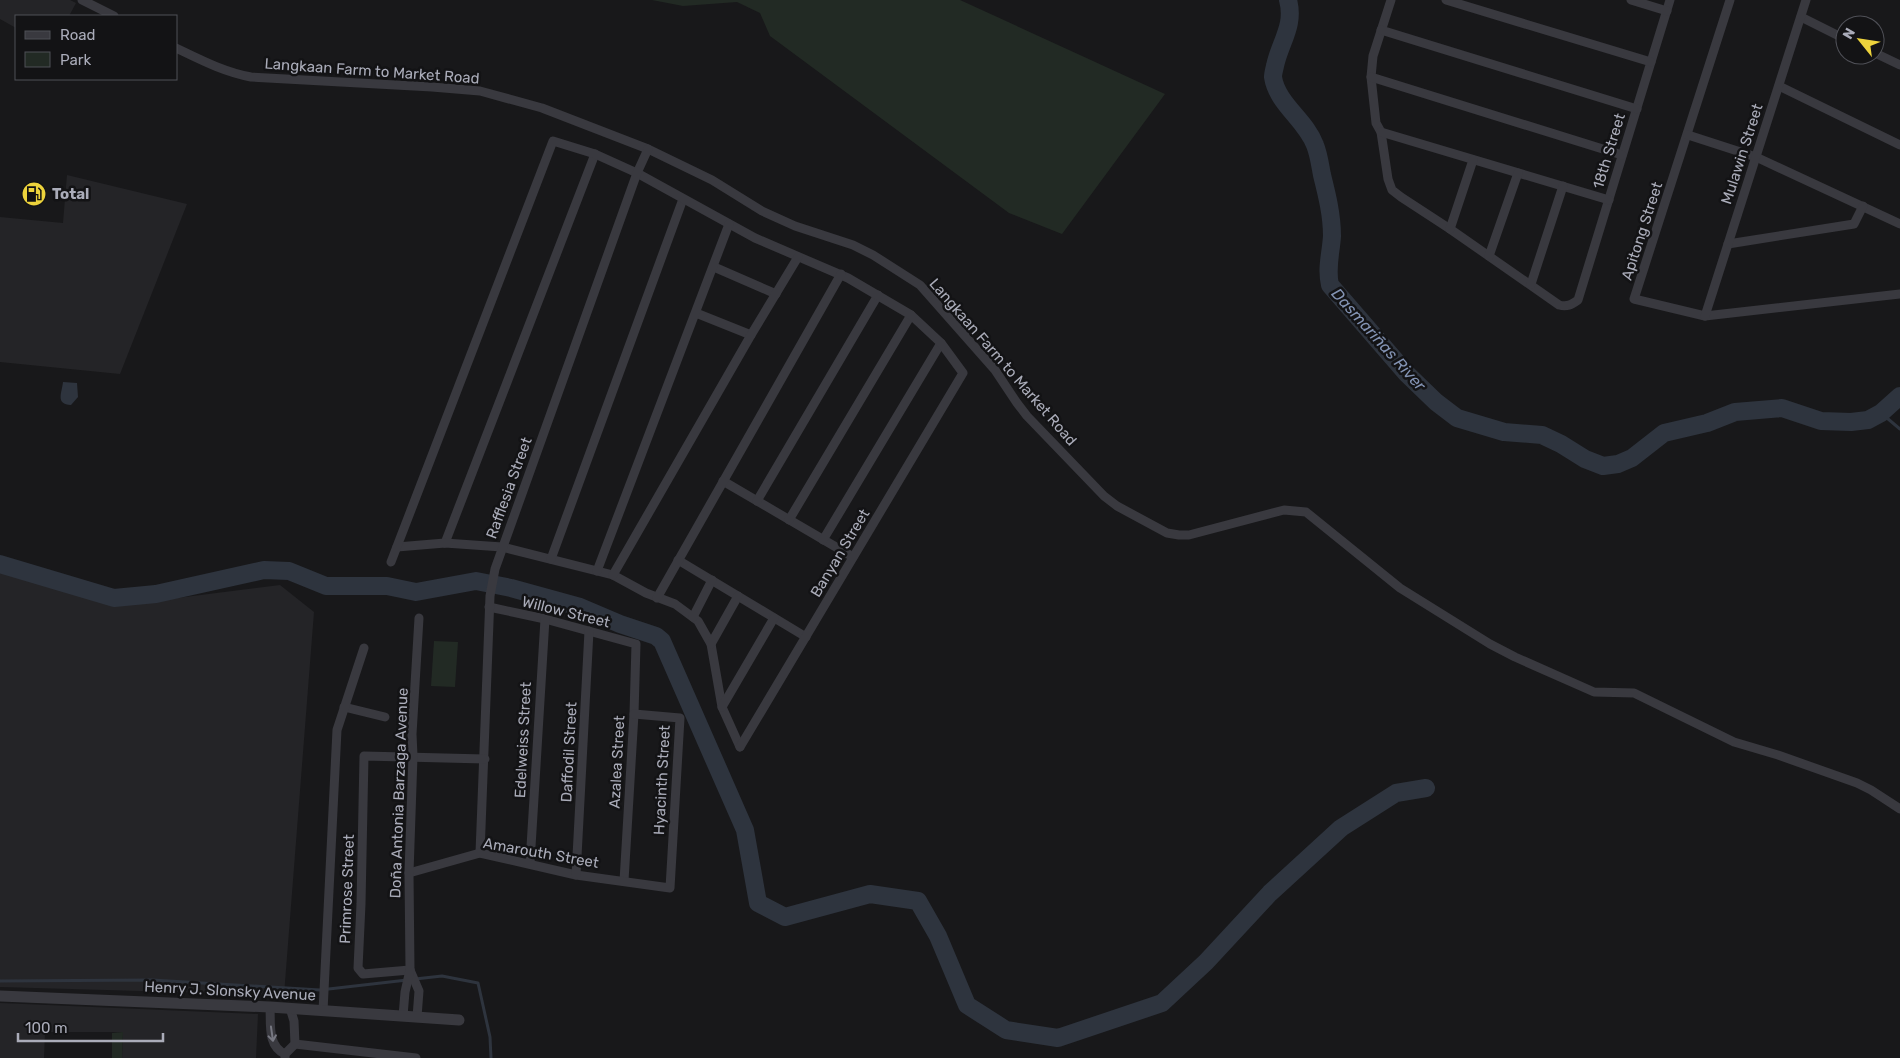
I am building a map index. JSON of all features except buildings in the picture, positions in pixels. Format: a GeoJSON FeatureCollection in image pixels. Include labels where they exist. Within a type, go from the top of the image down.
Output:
{"type":"FeatureCollection","features":[{"type":"Feature","properties":{"kind":"street"},"geometry":{"type":"LineString","coordinates":[[82,0],[112,15]]}},
{"type":"Feature","properties":{"kind":"street"},"geometry":{"type":"LineString","coordinates":[[1391,0],[1373,56],[1371,77],[1376,123],[1381,132],[1388,179],[1392,190],[1531,284],[1563,186]]}},
{"type":"Feature","properties":{"kind":"street"},"geometry":{"type":"LineString","coordinates":[[1446,0],[1651,62]]}},
{"type":"Feature","properties":{"kind":"street"},"geometry":{"type":"LineString","coordinates":[[1631,0],[1667,11]]}},
{"type":"Feature","properties":{"kind":"street","name":"18th Street"},"geometry":{"type":"LineString","coordinates":[[1531,284],[1559,305],[1570,306],[1578,300],[1670,0]]}},
{"type":"Feature","properties":{"kind":"street","name":"Apitong Street"},"geometry":{"type":"LineString","coordinates":[[1730,0],[1688,136],[1634,299],[1705,316],[1900,294]]}},
{"type":"Feature","properties":{"kind":"street","name":"Mulawin Street"},"geometry":{"type":"LineString","coordinates":[[1705,316],[1806,0]]}},
{"type":"Feature","properties":{"kind":"street"},"geometry":{"type":"LineString","coordinates":[[1801,18],[1835,34]]}},
{"type":"Feature","properties":{"kind":"street"},"geometry":{"type":"LineString","coordinates":[[1381,30],[1637,109]]}},
{"type":"Feature","properties":{"kind":"street","name":"Langkaan Farm to Market Road"},"geometry":{"type":"LineString","coordinates":[[178,49],[219,68],[251,77],[480,91],[542,108],[648,149],[712,180],[762,211],[795,226],[853,245],[873,255],[920,285],[995,370],[1028,416],[1104,496],[1117,506],[1167,533],[1189,535],[1284,510],[1306,512],[1400,588],[1490,644],[1515,657],[1594,692],[1634,693],[1734,742],[1778,755],[1857,783],[1900,809]]}},
{"type":"Feature","properties":{"kind":"street"},"geometry":{"type":"LineString","coordinates":[[1885,58],[1900,65]]}},
{"type":"Feature","properties":{"kind":"street"},"geometry":{"type":"LineString","coordinates":[[1371,77],[1622,155]]}},
{"type":"Feature","properties":{"kind":"street"},"geometry":{"type":"LineString","coordinates":[[1778,86],[1900,145]]}},
{"type":"Feature","properties":{"kind":"street"},"geometry":{"type":"LineString","coordinates":[[1381,132],[1609,200]]}},
{"type":"Feature","properties":{"kind":"street"},"geometry":{"type":"LineString","coordinates":[[1688,136],[1756,157],[1900,224]]}},
{"type":"Feature","properties":{"kind":"street"},"geometry":{"type":"LineString","coordinates":[[391,562],[553,141],[595,154],[637,173],[755,238],[841,274],[911,316],[941,343],[823,540]]}},
{"type":"Feature","properties":{"kind":"street","name":"Rafflesia Street"},"geometry":{"type":"LineString","coordinates":[[480,853],[485,759],[489,607],[494,569],[637,173],[648,149]]}},
{"type":"Feature","properties":{"kind":"street"},"geometry":{"type":"LineString","coordinates":[[445,543],[595,154]]}},
{"type":"Feature","properties":{"kind":"street"},"geometry":{"type":"LineString","coordinates":[[1450,229],[1473,160]]}},
{"type":"Feature","properties":{"kind":"street"},"geometry":{"type":"LineString","coordinates":[[1489,256],[1518,173]]}},
{"type":"Feature","properties":{"kind":"street"},"geometry":{"type":"LineString","coordinates":[[550,559],[684,199]]}},
{"type":"Feature","properties":{"kind":"street"},"geometry":{"type":"LineString","coordinates":[[1728,244],[1854,224],[1863,206]]}},
{"type":"Feature","properties":{"kind":"street"},"geometry":{"type":"LineString","coordinates":[[597,571],[729,224]]}},
{"type":"Feature","properties":{"kind":"street"},"geometry":{"type":"LineString","coordinates":[[613,576],[751,335],[798,257]]}},
{"type":"Feature","properties":{"kind":"street"},"geometry":{"type":"LineString","coordinates":[[714,267],[776,294]]}},
{"type":"Feature","properties":{"kind":"street"},"geometry":{"type":"LineString","coordinates":[[656,598],[841,274]]}},
{"type":"Feature","properties":{"kind":"street"},"geometry":{"type":"LineString","coordinates":[[757,501],[878,295]]}},
{"type":"Feature","properties":{"kind":"street"},"geometry":{"type":"LineString","coordinates":[[696,312],[751,335]]}},
{"type":"Feature","properties":{"kind":"street"},"geometry":{"type":"LineString","coordinates":[[789,520],[911,316]]}},
{"type":"Feature","properties":{"kind":"street","name":"Banyan Street"},"geometry":{"type":"LineString","coordinates":[[722,707],[740,747],[963,373],[941,343]]}},
{"type":"Feature","properties":{"kind":"street"},"geometry":{"type":"LineString","coordinates":[[723,482],[853,557]]}},
{"type":"Feature","properties":{"kind":"street"},"geometry":{"type":"LineString","coordinates":[[396,547],[445,543],[502,547],[613,576],[656,598],[675,604],[693,616],[707,634],[711,644],[722,707]]}},
{"type":"Feature","properties":{"kind":"street"},"geometry":{"type":"LineString","coordinates":[[678,560],[806,637]]}},
{"type":"Feature","properties":{"kind":"street"},"geometry":{"type":"LineString","coordinates":[[693,616],[712,580]]}},
{"type":"Feature","properties":{"kind":"street"},"geometry":{"type":"LineString","coordinates":[[711,644],[738,596]]}},
{"type":"Feature","properties":{"kind":"street","name":"Willow Street"},"geometry":{"type":"LineString","coordinates":[[489,607],[545,619],[636,644]]}},
{"type":"Feature","properties":{"kind":"street","name":"Doña Antonia Barzaga Avenue"},"geometry":{"type":"LineString","coordinates":[[404,1016],[405,992],[410,970],[409,872],[412,734],[419,618]]}},
{"type":"Feature","properties":{"kind":"street"},"geometry":{"type":"LineString","coordinates":[[722,707],[774,618]]}},
{"type":"Feature","properties":{"kind":"street","name":"Edelweiss Street"},"geometry":{"type":"LineString","coordinates":[[530,863],[545,619]]}},
{"type":"Feature","properties":{"kind":"street","name":"Daffodil Street"},"geometry":{"type":"LineString","coordinates":[[576,874],[589,631]]}},
{"type":"Feature","properties":{"kind":"street","name":"Azalea Street"},"geometry":{"type":"LineString","coordinates":[[624,881],[634,714],[636,644]]}},
{"type":"Feature","properties":{"kind":"street"},"geometry":{"type":"LineString","coordinates":[[323,1011],[337,730],[364,648]]}},
{"type":"Feature","properties":{"kind":"street"},"geometry":{"type":"LineString","coordinates":[[344,707],[385,717]]}},
{"type":"Feature","properties":{"kind":"street","name":"Hyacinth Street"},"geometry":{"type":"LineString","coordinates":[[634,714],[680,718],[670,888]]}},
{"type":"Feature","properties":{"kind":"street","name":"Primrose Street"},"geometry":{"type":"LineString","coordinates":[[410,970],[363,974],[358,968],[364,756],[413,756]]}},
{"type":"Feature","properties":{"kind":"street"},"geometry":{"type":"LineString","coordinates":[[413,756],[485,759]]}},
{"type":"Feature","properties":{"kind":"street","name":"Amarouth Street"},"geometry":{"type":"LineString","coordinates":[[409,872],[480,853],[576,874],[670,888]]}},
{"type":"Feature","properties":{"kind":"street","name":"Doña Antonia Barzaga Avenue"},"geometry":{"type":"LineString","coordinates":[[410,970],[419,991],[417,1017]]}},
{"type":"Feature","properties":{"kind":"street","name":"Henry J. Slonsky Avenue"},"geometry":{"type":"LineString","coordinates":[[0,996],[290,1008],[459,1020]]}},
{"type":"Feature","properties":{"kind":"street"},"geometry":{"type":"LineString","coordinates":[[270,1007],[271,1036],[275,1048],[285,1056],[295,1044],[294,1021],[290,1008]]}},
{"type":"Feature","properties":{"kind":"street"},"geometry":{"type":"LineString","coordinates":[[295,1044],[332,1048],[375,1056],[416,1058]]}},
{"type":"Feature","properties":{"kind":"street"},"geometry":{"type":"LineString","coordinates":[[332,1048],[332,1058]]}},
{"type":"Feature","properties":{"kind":"shaded area"},"geometry":{"type":"Polygon","coordinates":[[[0,0],[70,0],[76,3],[70,15],[15,15],[15,27],[0,19],[0,0]]]}},
{"type":"Feature","properties":{"kind":"shaded area"},"geometry":{"type":"Polygon","coordinates":[[[67,175],[187,204],[120,374],[0,362],[0,217],[63,223],[67,175]]]}},
{"type":"Feature","properties":{"kind":"shaded area"},"geometry":{"type":"Polygon","coordinates":[[[63,382],[77,383],[78,397],[71,405],[63,403],[61,400],[63,382]]]}},
{"type":"Feature","properties":{"kind":"shaded area"},"geometry":{"type":"Polygon","coordinates":[[[0,572],[114,606],[280,585],[314,612],[284,995],[0,987],[0,572]]]}},
{"type":"Feature","properties":{"kind":"shaded area"},"geometry":{"type":"Polygon","coordinates":[[[0,1003],[258,1014],[256,1058],[122,1058],[123,1032],[45,1032],[44,1058],[0,1058],[0,1003]]]}},
{"type":"Feature","properties":{"kind":"green space"},"geometry":{"type":"Polygon","coordinates":[[[652,0],[960,0],[1165,94],[1062,234],[1009,213],[770,36],[760,13],[737,2],[683,6],[652,0]]]}},
{"type":"Feature","properties":{"kind":"green space"},"geometry":{"type":"Polygon","coordinates":[[[434,641],[458,642],[455,687],[431,686],[434,641]]]}},
{"type":"Feature","properties":{"kind":"green space"},"geometry":{"type":"Polygon","coordinates":[[[123,1032],[122,1058],[112,1058],[112,1033],[123,1032]]]}},
{"type":"Feature","properties":{"kind":"waterway","name":"Dasmariñas River"},"geometry":{"type":"LineString","coordinates":[[1288,0],[1290,18],[1277,57],[1273,77],[1280,96],[1311,136],[1318,152],[1331,220],[1332,236],[1328,273],[1330,285],[1407,374],[1436,402],[1457,418],[1504,432],[1542,435],[1585,459],[1603,466],[1618,464],[1632,458],[1664,433],[1707,423],[1735,412],[1782,408],[1821,421],[1851,422],[1868,420],[1881,413],[1900,396]]}},
{"type":"Feature","properties":{"kind":"waterway"},"geometry":{"type":"LineString","coordinates":[[1881,413],[1900,429]]}},
{"type":"Feature","properties":{"kind":"waterway"},"geometry":{"type":"LineString","coordinates":[[0,564],[114,598],[156,594],[264,570],[289,571],[326,586],[387,586],[416,592],[476,581],[511,588],[580,607],[620,624],[656,636],[662,641],[745,830],[758,903],[785,917],[870,894],[918,901],[938,936],[967,1005],[1006,1030],[1058,1038],[1162,1003],[1206,962],[1270,893],[1341,828],[1396,793],[1426,788]]}},
{"type":"Feature","properties":{"kind":"waterway"},"geometry":{"type":"LineString","coordinates":[[415,979],[442,976],[478,983],[490,1037],[491,1058]]}},
{"type":"Feature","properties":{"kind":"waterway"},"geometry":{"type":"LineString","coordinates":[[0,981],[152,980],[320,990],[407,980]]}},
{"type":"Feature","properties":{"kind":"place","name":"Total"},"geometry":{"type":"Point","coordinates":[34,194]}}]}
